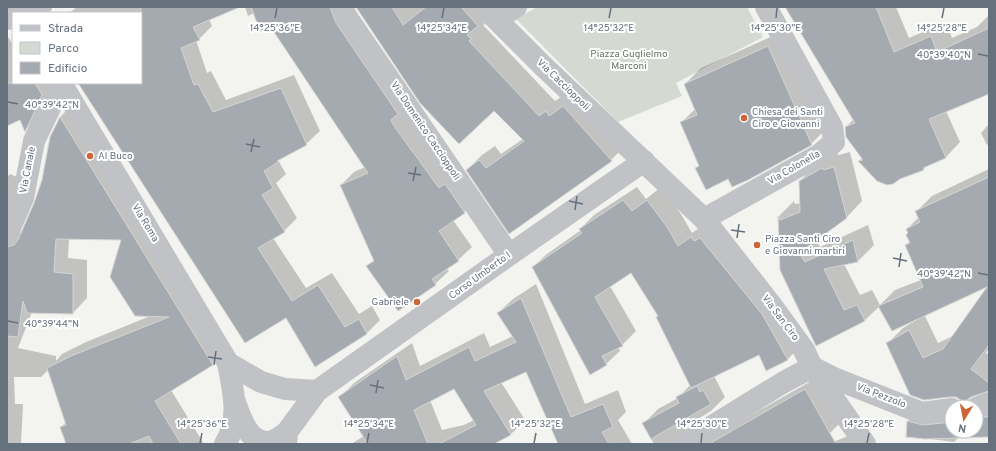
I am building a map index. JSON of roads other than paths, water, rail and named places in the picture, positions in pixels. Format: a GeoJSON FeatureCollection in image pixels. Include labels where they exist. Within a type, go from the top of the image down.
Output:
{"type":"FeatureCollection","features":[{"type":"Feature","properties":{"kind":"street"},"geometry":{"type":"LineString","coordinates":[[30,12],[41,7]]}},
{"type":"Feature","properties":{"kind":"street","name":"Via Domenico Caccioppoli"},"geometry":{"type":"LineString","coordinates":[[342,7],[351,23],[509,255]]}},
{"type":"Feature","properties":{"kind":"street"},"geometry":{"type":"LineString","coordinates":[[490,13],[516,7]]}},
{"type":"Feature","properties":{"kind":"street","name":"Via Colonella"},"geometry":{"type":"LineString","coordinates":[[704,218],[819,155],[834,142],[832,127],[766,7]]}},
{"type":"Feature","properties":{"kind":"street","name":"Via Caccioppoli"},"geometry":{"type":"LineString","coordinates":[[490,13],[542,65],[644,161]]}},
{"type":"Feature","properties":{"kind":"street","name":"Via Canale"},"geometry":{"type":"LineString","coordinates":[[7,236],[23,198],[34,141],[61,84]]}},
{"type":"Feature","properties":{"kind":"street","name":"Via Roma"},"geometry":{"type":"LineString","coordinates":[[62,84],[228,362]]}},
{"type":"Feature","properties":{"kind":"street","name":"Corso Umberto I"},"geometry":{"type":"LineString","coordinates":[[286,438],[317,391],[644,161]]}},
{"type":"Feature","properties":{"kind":"street","name":"Via San Ciro"},"geometry":{"type":"LineString","coordinates":[[644,161],[704,218],[804,350],[812,367],[865,444]]}},
{"type":"Feature","properties":{"kind":"street"},"geometry":{"type":"LineString","coordinates":[[228,362],[261,382],[285,389],[317,391]]}},
{"type":"Feature","properties":{"kind":"street"},"geometry":{"type":"LineString","coordinates":[[228,362],[235,400],[240,416],[248,431],[257,439],[264,442],[286,438]]}},
{"type":"Feature","properties":{"kind":"street"},"geometry":{"type":"LineString","coordinates":[[684,444],[784,382],[812,367]]}},
{"type":"Feature","properties":{"kind":"street","name":"Via Pezzolo"},"geometry":{"type":"LineString","coordinates":[[812,367],[836,379],[922,413],[944,410]]}},
{"type":"Feature","properties":{"kind":"street"},"geometry":{"type":"LineString","coordinates":[[224,444],[228,439],[234,420],[235,400]]}},
{"type":"Feature","properties":{"kind":"place","name":"Chiesa dei Santi Ciro e Giovanni"},"geometry":{"type":"Point","coordinates":[744,118]}},
{"type":"Feature","properties":{"kind":"place","name":"Al Buco"},"geometry":{"type":"Point","coordinates":[90,156]}},
{"type":"Feature","properties":{"kind":"place","name":"Piazza Santi Ciro e Giovanni martiri"},"geometry":{"type":"Point","coordinates":[757,245]}},
{"type":"Feature","properties":{"kind":"place","name":"Gabriele"},"geometry":{"type":"Point","coordinates":[417,302]}},
{"type":"Feature","properties":{"kind":"park label","name":"Piazza Guglielmo Marconi"},"geometry":{"type":"Point","coordinates":[629,60]}}]}
